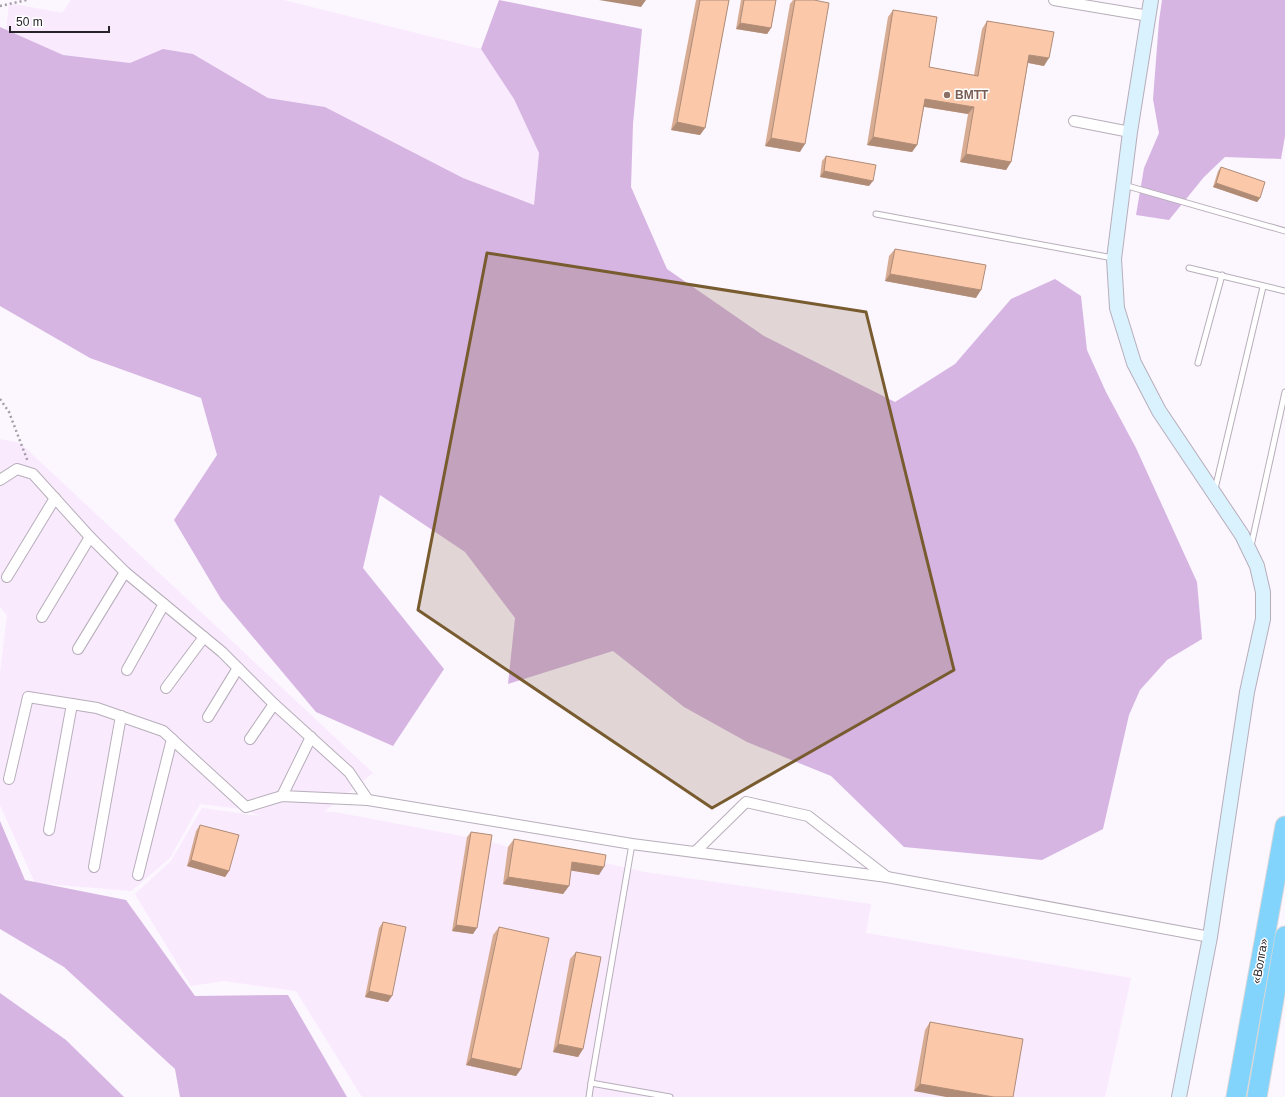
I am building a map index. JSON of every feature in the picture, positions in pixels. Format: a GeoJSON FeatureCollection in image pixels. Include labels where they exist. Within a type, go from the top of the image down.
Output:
{"type":"FeatureCollection","features":[{"type":"Feature","properties":{"kind":"highway","name":"«Волга»"},"geometry":{"type":"LineString","coordinates":[[1236,1097],[1285,826]]}},
{"type":"Feature","properties":{"kind":"highway","name":"«Волга»"},"geometry":{"type":"LineString","coordinates":[[1257,1097],[1285,936]]}},
{"type":"Feature","properties":{"kind":"street"},"geometry":{"type":"LineString","coordinates":[[1054,0],[1149,16]]}},
{"type":"Feature","properties":{"kind":"street"},"geometry":{"type":"LineString","coordinates":[[1151,0],[1130,132],[1114,259],[1117,308],[1134,363],[1159,410],[1242,535],[1257,566],[1263,592],[1263,619],[1247,692],[1210,937],[1179,1097]]}},
{"type":"Feature","properties":{"kind":"street"},"geometry":{"type":"LineString","coordinates":[[1074,121],[1130,132]]}},
{"type":"Feature","properties":{"kind":"street"},"geometry":{"type":"LineString","coordinates":[[0,480],[17,469],[33,474],[90,537],[125,572],[204,637],[274,704],[349,772],[368,800]]}},
{"type":"Feature","properties":{"kind":"street"},"geometry":{"type":"LineString","coordinates":[[7,577],[55,498]]}},
{"type":"Feature","properties":{"kind":"street"},"geometry":{"type":"LineString","coordinates":[[42,617],[90,537]]}},
{"type":"Feature","properties":{"kind":"street"},"geometry":{"type":"LineString","coordinates":[[78,649],[125,572]]}},
{"type":"Feature","properties":{"kind":"street"},"geometry":{"type":"LineString","coordinates":[[127,670],[164,604]]}},
{"type":"Feature","properties":{"kind":"street"},"geometry":{"type":"LineString","coordinates":[[166,688],[204,637]]}},
{"type":"Feature","properties":{"kind":"street"},"geometry":{"type":"LineString","coordinates":[[208,717],[238,668]]}},
{"type":"Feature","properties":{"kind":"street"},"geometry":{"type":"LineString","coordinates":[[9,779],[28,697],[97,708],[163,731],[246,807],[282,796],[368,800],[632,844],[887,877],[1210,937]]}},
{"type":"Feature","properties":{"kind":"street"},"geometry":{"type":"LineString","coordinates":[[49,830],[72,704]]}},
{"type":"Feature","properties":{"kind":"street"},"geometry":{"type":"LineString","coordinates":[[250,739],[274,704]]}},
{"type":"Feature","properties":{"kind":"street"},"geometry":{"type":"LineString","coordinates":[[94,867],[121,716]]}},
{"type":"Feature","properties":{"kind":"street"},"geometry":{"type":"LineString","coordinates":[[282,796],[311,737]]}},
{"type":"Feature","properties":{"kind":"street"},"geometry":{"type":"LineString","coordinates":[[138,875],[172,739]]}},
{"type":"Feature","properties":{"kind":"street"},"geometry":{"type":"LineString","coordinates":[[695,852],[746,802],[808,816],[887,877]]}},
{"type":"Feature","properties":{"kind":"lane"},"geometry":{"type":"LineString","coordinates":[[1123,185],[1285,231]]}},
{"type":"Feature","properties":{"kind":"lane"},"geometry":{"type":"LineString","coordinates":[[876,214],[1114,259]]}},
{"type":"Feature","properties":{"kind":"lane"},"geometry":{"type":"LineString","coordinates":[[1189,268],[1222,275],[1263,287],[1285,291]]}},
{"type":"Feature","properties":{"kind":"lane"},"geometry":{"type":"LineString","coordinates":[[1198,363],[1222,275]]}},
{"type":"Feature","properties":{"kind":"lane"},"geometry":{"type":"LineString","coordinates":[[1214,492],[1263,287]]}},
{"type":"Feature","properties":{"kind":"lane"},"geometry":{"type":"LineString","coordinates":[[1250,551],[1285,392]]}},
{"type":"Feature","properties":{"kind":"lane"},"geometry":{"type":"LineString","coordinates":[[589,1097],[632,844]]}},
{"type":"Feature","properties":{"kind":"lane"},"geometry":{"type":"LineString","coordinates":[[591,1083],[670,1097]]}},
{"type":"Feature","properties":{"kind":"path"},"geometry":{"type":"LineString","coordinates":[[0,6],[27,0]]}},
{"type":"Feature","properties":{"kind":"path"},"geometry":{"type":"LineString","coordinates":[[0,399],[9,412],[33,474]]}},
{"type":"Feature","properties":{"kind":"highlighted area"},"geometry":{"type":"Polygon","coordinates":[[[487,253],[866,312],[954,670],[712,808],[418,610],[487,253]]]}},
{"type":"Feature","properties":{"kind":"shaded area"},"geometry":{"type":"Polygon","coordinates":[[[71,0],[283,0],[481,49],[514,99],[539,153],[534,205],[463,178],[325,107],[268,98],[193,54],[163,50],[130,63],[63,55],[6,31],[9,3],[62,13],[71,0]]]}},
{"type":"Feature","properties":{"kind":"shaded area"},"geometry":{"type":"Polygon","coordinates":[[[499,0],[642,29],[633,124],[631,187],[667,269],[764,336],[895,402],[955,364],[1011,299],[1055,279],[1081,296],[1087,350],[1106,392],[1136,448],[1197,582],[1202,639],[1167,660],[1140,690],[1129,715],[1103,829],[1042,860],[904,847],[831,776],[747,742],[684,707],[613,651],[508,684],[515,618],[465,552],[380,495],[363,568],[444,669],[393,746],[316,712],[221,599],[174,520],[217,455],[201,398],[90,358],[0,306],[0,27],[63,55],[130,63],[163,49],[193,54],[268,98],[325,107],[463,178],[534,205],[539,153],[514,99],[481,49],[499,0]]]}},
{"type":"Feature","properties":{"kind":"shaded area"},"geometry":{"type":"Polygon","coordinates":[[[1162,0],[1285,0],[1285,136],[1281,159],[1225,157],[1204,177],[1169,220],[1136,215],[1144,168],[1159,133],[1153,99],[1162,0]]]}},
{"type":"Feature","properties":{"kind":"shaded area"},"geometry":{"type":"Polygon","coordinates":[[[0,439],[20,443],[373,773],[324,812],[335,812],[488,841],[508,847],[601,862],[644,872],[871,904],[866,933],[1131,978],[1105,1097],[1009,1097],[925,1030],[915,1091],[946,1097],[362,1097],[296,991],[224,981],[191,986],[135,894],[171,861],[202,808],[260,816],[243,809],[200,804],[170,858],[131,891],[35,883],[0,805],[0,674],[7,615],[0,607],[0,439]]]}},
{"type":"Feature","properties":{"kind":"shaded area"},"geometry":{"type":"Polygon","coordinates":[[[0,821],[25,880],[126,900],[195,996],[288,995],[347,1097],[180,1097],[175,1069],[64,967],[0,929],[0,821]]]}},
{"type":"Feature","properties":{"kind":"shaded area"},"geometry":{"type":"Polygon","coordinates":[[[0,993],[66,1040],[124,1097],[0,1097],[0,993]]]}},
{"type":"Feature","properties":{"kind":"building"},"geometry":{"type":"Polygon","coordinates":[[[700,0],[729,0],[705,128],[677,122],[700,0]]]}},
{"type":"Feature","properties":{"kind":"building"},"geometry":{"type":"Polygon","coordinates":[[[744,0],[776,0],[771,28],[740,23],[744,0]]]}},
{"type":"Feature","properties":{"kind":"building"},"geometry":{"type":"Polygon","coordinates":[[[795,0],[814,0],[829,3],[805,144],[771,138],[795,0]]]}},
{"type":"Feature","properties":{"kind":"building","name":"ВМТТ"},"geometry":{"type":"Polygon","coordinates":[[[893,10],[937,17],[929,67],[978,76],[987,21],[1054,32],[1049,58],[1029,55],[1011,162],[966,154],[974,107],[925,99],[917,145],[873,137],[893,10]]]}},
{"type":"Feature","properties":{"kind":"building"},"geometry":{"type":"Polygon","coordinates":[[[826,156],[876,165],[873,181],[824,171],[826,156]]]}},
{"type":"Feature","properties":{"kind":"building"},"geometry":{"type":"Polygon","coordinates":[[[1221,167],[1265,182],[1260,198],[1216,183],[1221,167]]]}},
{"type":"Feature","properties":{"kind":"building"},"geometry":{"type":"Polygon","coordinates":[[[895,249],[986,265],[981,290],[890,274],[895,249]]]}},
{"type":"Feature","properties":{"kind":"building"},"geometry":{"type":"Polygon","coordinates":[[[200,825],[239,835],[229,871],[191,860],[200,825]]]}},
{"type":"Feature","properties":{"kind":"building"},"geometry":{"type":"Polygon","coordinates":[[[471,832],[492,835],[477,928],[456,925],[471,832]]]}},
{"type":"Feature","properties":{"kind":"building"},"geometry":{"type":"Polygon","coordinates":[[[514,839],[606,855],[604,867],[572,862],[569,886],[508,877],[514,839]]]}},
{"type":"Feature","properties":{"kind":"building"},"geometry":{"type":"Polygon","coordinates":[[[383,922],[406,927],[392,996],[369,991],[383,922]]]}},
{"type":"Feature","properties":{"kind":"building"},"geometry":{"type":"Polygon","coordinates":[[[499,927],[549,938],[521,1069],[471,1058],[499,927]]]}},
{"type":"Feature","properties":{"kind":"building"},"geometry":{"type":"Polygon","coordinates":[[[576,952],[601,957],[583,1049],[558,1044],[576,952]]]}},
{"type":"Feature","properties":{"kind":"building"},"geometry":{"type":"Polygon","coordinates":[[[930,1022],[1023,1039],[1013,1097],[994,1097],[920,1084],[930,1022]]]}},
{"type":"Feature","properties":{"kind":"place","name":"ВМТТ"},"geometry":{"type":"Point","coordinates":[947,95]}}]}
